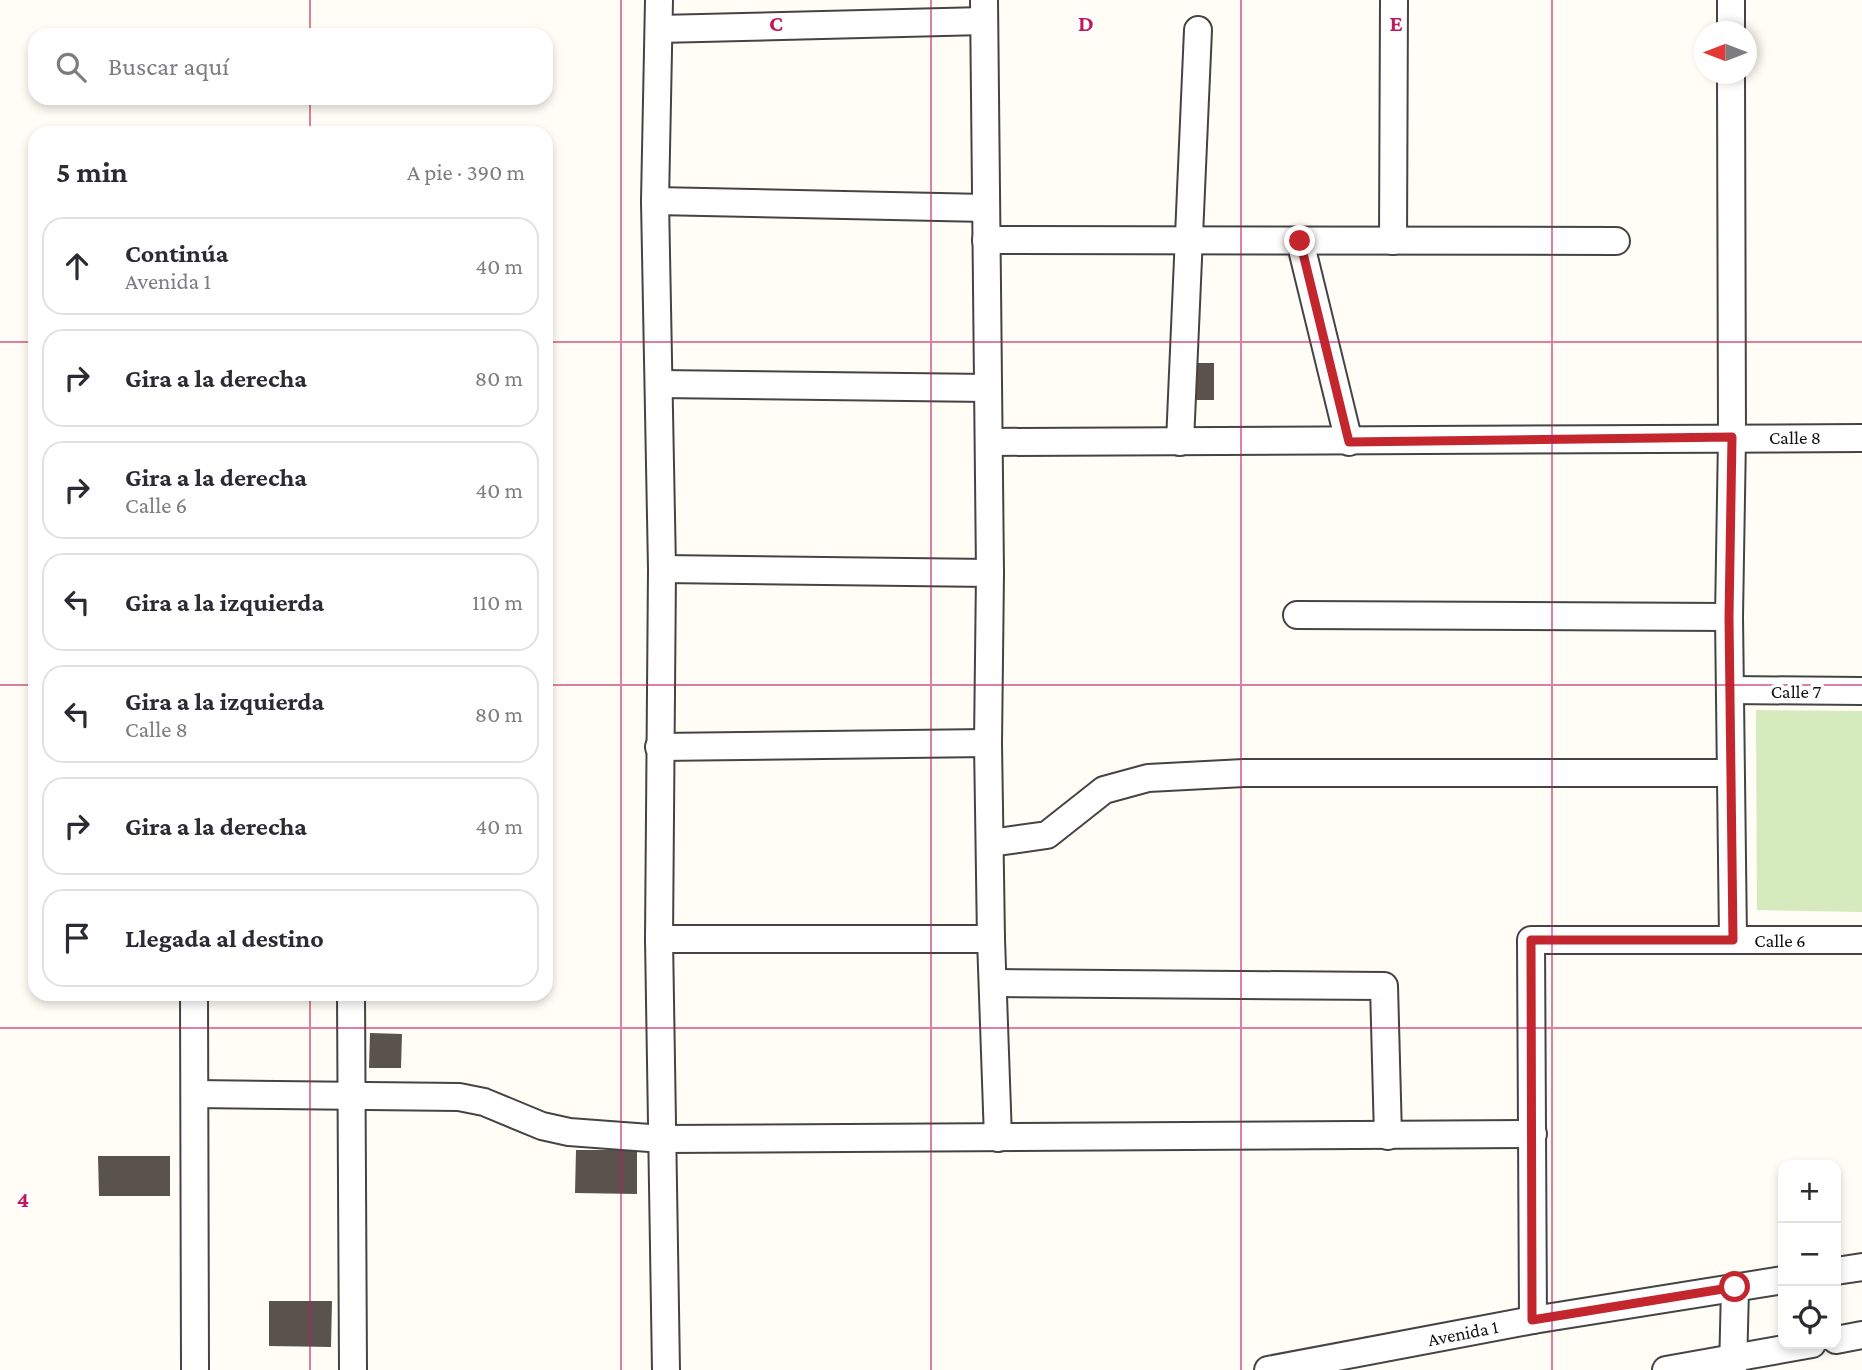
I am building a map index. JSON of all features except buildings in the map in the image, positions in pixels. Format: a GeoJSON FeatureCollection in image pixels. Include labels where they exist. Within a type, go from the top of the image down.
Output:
{"type":"FeatureCollection","features":[{"type":"Feature","properties":{"kind":"street"},"geometry":{"type":"LineString","coordinates":[[659,0],[654,201],[662,569],[659,939],[666,1370]]}},
{"type":"Feature","properties":{"kind":"street"},"geometry":{"type":"LineString","coordinates":[[1394,0],[1394,241]]}},
{"type":"Feature","properties":{"kind":"street"},"geometry":{"type":"LineString","coordinates":[[1731,0],[1731,21]]}},
{"type":"Feature","properties":{"kind":"street"},"geometry":{"type":"LineString","coordinates":[[659,29],[984,11],[990,573],[988,743],[998,1138]]}},
{"type":"Feature","properties":{"kind":"street"},"geometry":{"type":"LineString","coordinates":[[1180,442],[1198,30]]}},
{"type":"Feature","properties":{"kind":"street"},"geometry":{"type":"LineString","coordinates":[[1731,84],[1729,773],[1733,940]]}},
{"type":"Feature","properties":{"kind":"street"},"geometry":{"type":"LineString","coordinates":[[654,201],[986,208]]}},
{"type":"Feature","properties":{"kind":"street"},"geometry":{"type":"LineString","coordinates":[[986,240],[1616,241]]}},
{"type":"Feature","properties":{"kind":"street"},"geometry":{"type":"LineString","coordinates":[[1300,241],[1349,442]]}},
{"type":"Feature","properties":{"kind":"street"},"geometry":{"type":"LineString","coordinates":[[659,384],[988,388]]}},
{"type":"Feature","properties":{"kind":"street","name":"Calle 8"},"geometry":{"type":"LineString","coordinates":[[989,442],[1862,438]]}},
{"type":"Feature","properties":{"kind":"street"},"geometry":{"type":"LineString","coordinates":[[662,569],[990,573]]}},
{"type":"Feature","properties":{"kind":"street"},"geometry":{"type":"LineString","coordinates":[[1297,615],[1729,617]]}},
{"type":"Feature","properties":{"kind":"street","name":"Calle 7"},"geometry":{"type":"LineString","coordinates":[[1730,690],[1862,691]]}},
{"type":"Feature","properties":{"kind":"street"},"geometry":{"type":"LineString","coordinates":[[659,747],[988,743]]}},
{"type":"Feature","properties":{"kind":"street"},"geometry":{"type":"LineString","coordinates":[[990,843],[1047,835],[1104,790],[1148,778],[1244,773],[1729,773]]}},
{"type":"Feature","properties":{"kind":"street"},"geometry":{"type":"LineString","coordinates":[[659,939],[991,939]]}},
{"type":"Feature","properties":{"kind":"street","name":"Calle 6"},"geometry":{"type":"LineString","coordinates":[[1532,1134],[1531,940],[1862,940]]}},
{"type":"Feature","properties":{"kind":"street"},"geometry":{"type":"LineString","coordinates":[[993,983],[1384,986],[1388,1136]]}},
{"type":"Feature","properties":{"kind":"street"},"geometry":{"type":"LineString","coordinates":[[194,1001],[195,1370]]}},
{"type":"Feature","properties":{"kind":"street"},"geometry":{"type":"LineString","coordinates":[[351,1001],[353,1370]]}},
{"type":"Feature","properties":{"kind":"street"},"geometry":{"type":"LineString","coordinates":[[195,1094],[459,1097],[484,1102],[542,1126],[569,1132],[663,1139],[1532,1134],[1532,1320]]}},
{"type":"Feature","properties":{"kind":"street"},"geometry":{"type":"LineString","coordinates":[[1841,1270],[1862,1267]]}},
{"type":"Feature","properties":{"kind":"street","name":"Avenida 1"},"geometry":{"type":"LineString","coordinates":[[1268,1370],[1326,1365],[1532,1320],[1778,1281]]}},
{"type":"Feature","properties":{"kind":"street"},"geometry":{"type":"LineString","coordinates":[[1733,1364],[1735,1287]]}},
{"type":"Feature","properties":{"kind":"street"},"geometry":{"type":"LineString","coordinates":[[1841,1339],[1862,1335]]}},
{"type":"Feature","properties":{"kind":"street"},"geometry":{"type":"LineString","coordinates":[[1666,1370],[1733,1364],[1792,1349]]}},
{"type":"Feature","properties":{"kind":"green space"},"geometry":{"type":"Polygon","coordinates":[[[1756,710],[1862,711],[1862,912],[1757,910],[1756,710]]]}},
{"type":"Feature","properties":{"kind":"route"},"geometry":{"type":"LineString","coordinates":[[1300,241],[1349,442],[1732,437],[1729,773],[1733,940],[1531,940],[1532,1320],[1735,1287]]}}]}
